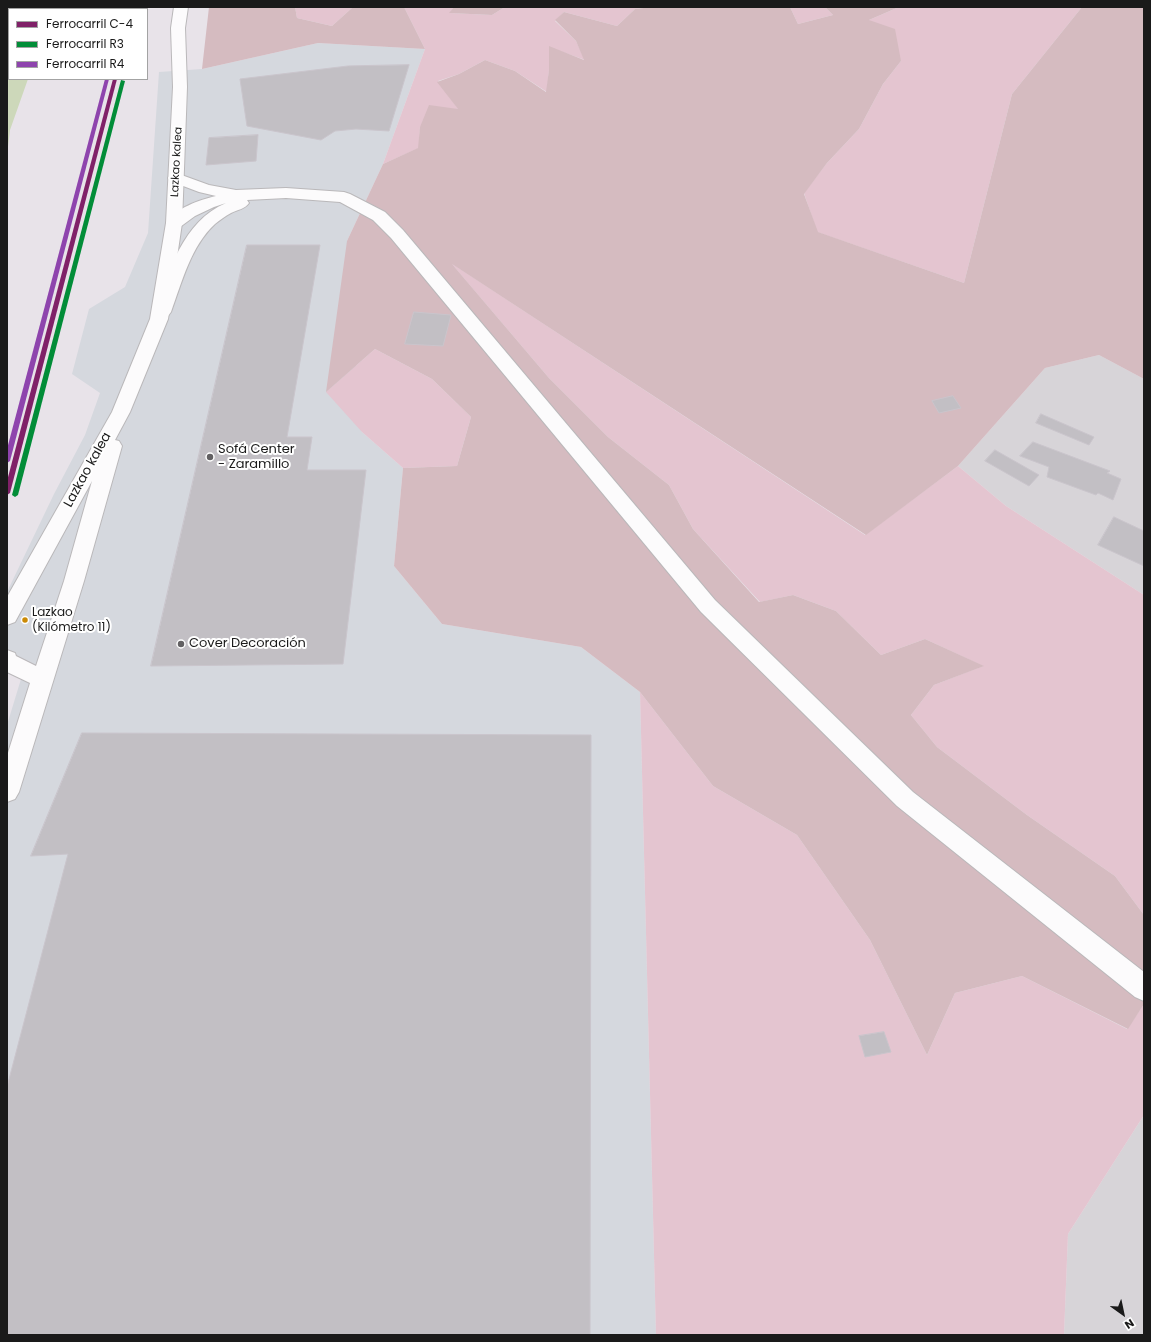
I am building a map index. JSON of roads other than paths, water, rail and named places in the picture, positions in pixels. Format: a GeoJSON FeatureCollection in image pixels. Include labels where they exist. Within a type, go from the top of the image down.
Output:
{"type":"FeatureCollection","features":[{"type":"Feature","properties":{"kind":"street","name":"Lazkao kalea"},"geometry":{"type":"LineString","coordinates":[[159,319],[174,223],[180,87],[178,28],[181,7]]}},
{"type":"Feature","properties":{"kind":"street"},"geometry":{"type":"LineString","coordinates":[[176,178],[205,189],[237,195],[286,193],[344,197],[379,216],[397,234],[708,606],[905,799],[1144,988]]}},
{"type":"Feature","properties":{"kind":"street","name":"Lazkao kalea"},"geometry":{"type":"LineString","coordinates":[[7,792],[44,676],[96,503],[121,412],[184,258],[194,238],[221,212],[251,198],[286,193]]}},
{"type":"Feature","properties":{"kind":"street"},"geometry":{"type":"LineString","coordinates":[[174,223],[189,212],[208,203],[237,195]]}},
{"type":"Feature","properties":{"kind":"street","name":"Lazkao kalea"},"geometry":{"type":"LineString","coordinates":[[7,616],[121,412]]}},
{"type":"Feature","properties":{"kind":"street"},"geometry":{"type":"LineString","coordinates":[[7,659],[8,662],[30,674],[44,676]]}},
{"type":"Feature","properties":{"kind":"rail line","name":"R4"},"geometry":{"type":"LineString","coordinates":[[7,461],[107,80]]}},
{"type":"Feature","properties":{"kind":"rail line","name":"C-4"},"geometry":{"type":"LineString","coordinates":[[7,493],[115,80]]}},
{"type":"Feature","properties":{"kind":"rail line","name":"R3"},"geometry":{"type":"LineString","coordinates":[[15,495],[123,81]]}},
{"type":"Feature","properties":{"kind":"place","name":"Sofá Center - Zaramillo"},"geometry":{"type":"Point","coordinates":[210,457]}},
{"type":"Feature","properties":{"kind":"place","name":"Lazkao (Kilómetro 11)"},"geometry":{"type":"Point","coordinates":[25,620]}},
{"type":"Feature","properties":{"kind":"place","name":"Cover Decoración"},"geometry":{"type":"Point","coordinates":[181,644]}}]}
